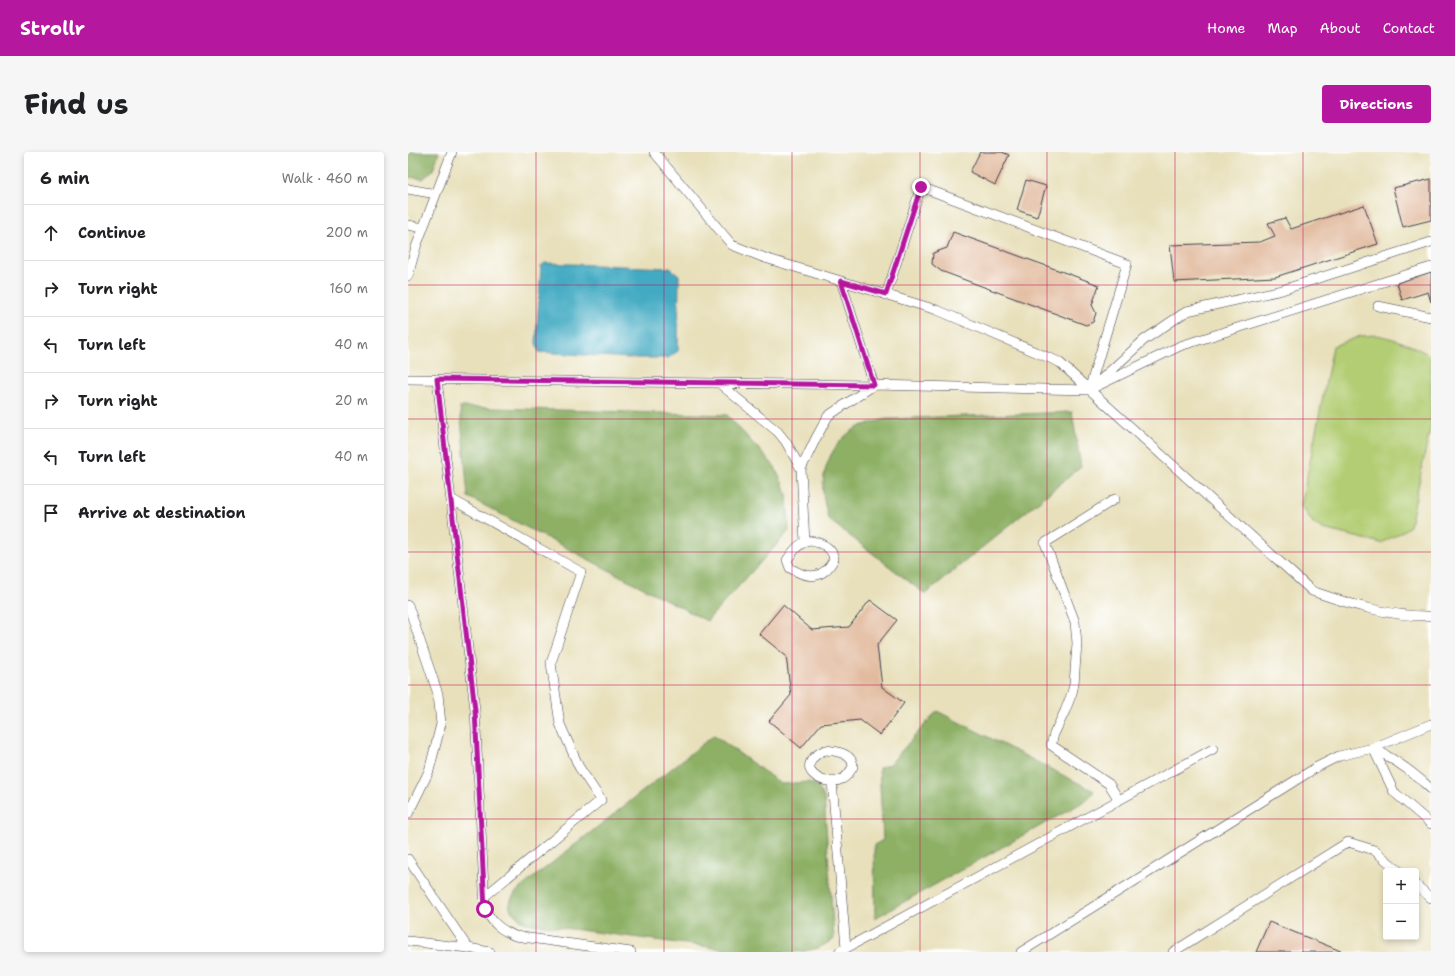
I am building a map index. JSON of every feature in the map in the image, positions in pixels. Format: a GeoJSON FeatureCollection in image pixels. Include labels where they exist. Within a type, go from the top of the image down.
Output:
{"type":"FeatureCollection","features":[{"type":"Feature","properties":{"kind":"lane"},"geometry":{"type":"LineString","coordinates":[[408,276],[416,247],[452,152]]}},
{"type":"Feature","properties":{"kind":"lane"},"geometry":{"type":"LineString","coordinates":[[654,152],[732,245],[765,258],[937,310],[1059,362],[1312,591],[1340,600],[1400,614],[1431,616]]}},
{"type":"Feature","properties":{"kind":"lane"},"geometry":{"type":"LineString","coordinates":[[886,294],[921,187],[1127,264],[1089,390]]}},
{"type":"Feature","properties":{"kind":"lane"},"geometry":{"type":"LineString","coordinates":[[408,189],[436,194]]}},
{"type":"Feature","properties":{"kind":"lane"},"geometry":{"type":"LineString","coordinates":[[408,225],[423,228]]}},
{"type":"Feature","properties":{"kind":"lane"},"geometry":{"type":"LineString","coordinates":[[1089,390],[1144,340],[1187,311],[1282,290],[1431,242]]}},
{"type":"Feature","properties":{"kind":"lane"},"geometry":{"type":"LineString","coordinates":[[408,378],[720,384],[874,385],[1089,390],[1180,346],[1431,267]]}},
{"type":"Feature","properties":{"kind":"lane"},"geometry":{"type":"LineString","coordinates":[[841,281],[874,385]]}},
{"type":"Feature","properties":{"kind":"lane"},"geometry":{"type":"LineString","coordinates":[[1378,306],[1431,317]]}},
{"type":"Feature","properties":{"kind":"lane"},"geometry":{"type":"LineString","coordinates":[[437,379],[475,710],[485,909],[490,919],[500,928],[515,936],[631,952]]}},
{"type":"Feature","properties":{"kind":"lane"},"geometry":{"type":"LineString","coordinates":[[720,384],[778,432],[786,442],[801,469],[805,542]]}},
{"type":"Feature","properties":{"kind":"lane"},"geometry":{"type":"LineString","coordinates":[[801,469],[828,416],[874,385]]}},
{"type":"Feature","properties":{"kind":"lane"},"geometry":{"type":"LineString","coordinates":[[451,498],[581,572],[551,663],[560,724],[578,767],[601,800],[484,897]]}},
{"type":"Feature","properties":{"kind":"lane"},"geometry":{"type":"LineString","coordinates":[[1115,499],[1045,543],[1075,622],[1077,644],[1072,694],[1066,711],[1054,734],[1051,745],[1109,784],[1119,800]]}},
{"type":"Feature","properties":{"kind":"lane"},"geometry":{"type":"LineString","coordinates":[[805,542],[818,542],[831,551],[834,559],[827,570],[823,573],[816,576],[808,576],[800,574],[790,568],[787,560],[795,548],[805,542]]}},
{"type":"Feature","properties":{"kind":"lane"},"geometry":{"type":"LineString","coordinates":[[408,605],[438,694],[441,724],[430,771],[408,814]]}},
{"type":"Feature","properties":{"kind":"lane"},"geometry":{"type":"LineString","coordinates":[[1021,952],[1317,767],[1340,756],[1373,748],[1431,724]]}},
{"type":"Feature","properties":{"kind":"lane"},"geometry":{"type":"LineString","coordinates":[[1373,748],[1408,769],[1431,789]]}},
{"type":"Feature","properties":{"kind":"lane"},"geometry":{"type":"LineString","coordinates":[[1373,748],[1394,792],[1431,824]]}},
{"type":"Feature","properties":{"kind":"lane"},"geometry":{"type":"LineString","coordinates":[[832,781],[842,950],[1213,749]]}},
{"type":"Feature","properties":{"kind":"lane"},"geometry":{"type":"LineString","coordinates":[[825,750],[844,753],[853,764],[853,767],[842,779],[832,781],[819,779],[810,769],[811,761],[814,756],[825,750]]}},
{"type":"Feature","properties":{"kind":"lane"},"geometry":{"type":"LineString","coordinates":[[1173,952],[1348,842],[1374,850],[1396,868]]}},
{"type":"Feature","properties":{"kind":"lane"},"geometry":{"type":"LineString","coordinates":[[408,859],[468,948]]}},
{"type":"Feature","properties":{"kind":"lane"},"geometry":{"type":"LineString","coordinates":[[1419,888],[1431,898]]}},
{"type":"Feature","properties":{"kind":"lane"},"geometry":{"type":"LineString","coordinates":[[408,941],[490,952]]}},
{"type":"Feature","properties":{"kind":"green space"},"geometry":{"type":"Polygon","coordinates":[[[408,152],[439,152],[433,170],[423,179],[408,177],[408,152]]]}},
{"type":"Feature","properties":{"kind":"green space"},"geometry":{"type":"Polygon","coordinates":[[[1377,335],[1405,343],[1431,356],[1431,424],[1410,526],[1381,543],[1323,529],[1314,524],[1301,506],[1333,346],[1361,336],[1377,335]]]}},
{"type":"Feature","properties":{"kind":"green space"},"geometry":{"type":"Polygon","coordinates":[[[460,407],[727,415],[775,467],[787,494],[789,531],[707,621],[468,497],[460,407]]]}},
{"type":"Feature","properties":{"kind":"green space"},"geometry":{"type":"Polygon","coordinates":[[[1072,412],[1081,467],[925,594],[828,519],[823,489],[824,476],[829,459],[833,451],[844,437],[851,431],[862,426],[886,419],[1072,412]]]}},
{"type":"Feature","properties":{"kind":"green space"},"geometry":{"type":"Polygon","coordinates":[[[937,711],[1094,791],[1087,800],[875,918],[874,845],[883,840],[879,768],[890,764],[937,711]]]}},
{"type":"Feature","properties":{"kind":"green space"},"geometry":{"type":"Polygon","coordinates":[[[714,735],[781,784],[808,782],[817,786],[824,797],[834,939],[819,948],[801,952],[746,952],[526,923],[512,912],[510,908],[511,900],[519,889],[714,735]]]}},
{"type":"Feature","properties":{"kind":"water"},"geometry":{"type":"Polygon","coordinates":[[[545,263],[670,268],[679,275],[678,351],[668,358],[628,358],[539,352],[536,343],[541,266],[545,263]]]}},
{"type":"Feature","properties":{"kind":"building"},"geometry":{"type":"Polygon","coordinates":[[[980,152],[1002,152],[1009,155],[995,185],[970,172],[980,152]]]}},
{"type":"Feature","properties":{"kind":"building"},"geometry":{"type":"Polygon","coordinates":[[[1431,179],[1431,220],[1403,227],[1393,188],[1431,179]]]}},
{"type":"Feature","properties":{"kind":"building"},"geometry":{"type":"Polygon","coordinates":[[[1026,180],[1046,186],[1037,217],[1017,210],[1026,180]]]}},
{"type":"Feature","properties":{"kind":"building"},"geometry":{"type":"Polygon","coordinates":[[[1364,205],[1378,244],[1275,277],[1174,282],[1170,245],[1260,242],[1275,236],[1268,223],[1285,218],[1291,229],[1364,205]]]}},
{"type":"Feature","properties":{"kind":"building"},"geometry":{"type":"Polygon","coordinates":[[[953,232],[1099,285],[1092,305],[1096,313],[1093,322],[1086,325],[941,271],[932,264],[933,253],[947,248],[953,232]]]}},
{"type":"Feature","properties":{"kind":"building"},"geometry":{"type":"Polygon","coordinates":[[[1431,272],[1431,302],[1428,292],[1402,300],[1397,283],[1431,272]]]}},
{"type":"Feature","properties":{"kind":"building"},"geometry":{"type":"Polygon","coordinates":[[[870,600],[897,620],[877,645],[882,687],[904,703],[880,735],[860,720],[821,724],[801,748],[769,721],[791,695],[786,656],[759,634],[783,605],[812,630],[849,627],[870,600]]]}},
{"type":"Feature","properties":{"kind":"building"},"geometry":{"type":"Polygon","coordinates":[[[1269,922],[1343,952],[1256,952],[1269,922]]]}},
{"type":"Feature","properties":{"kind":"route"},"geometry":{"type":"LineString","coordinates":[[485,909],[475,710],[437,379],[828,386],[874,385],[841,281],[886,294],[921,187]]}}]}
